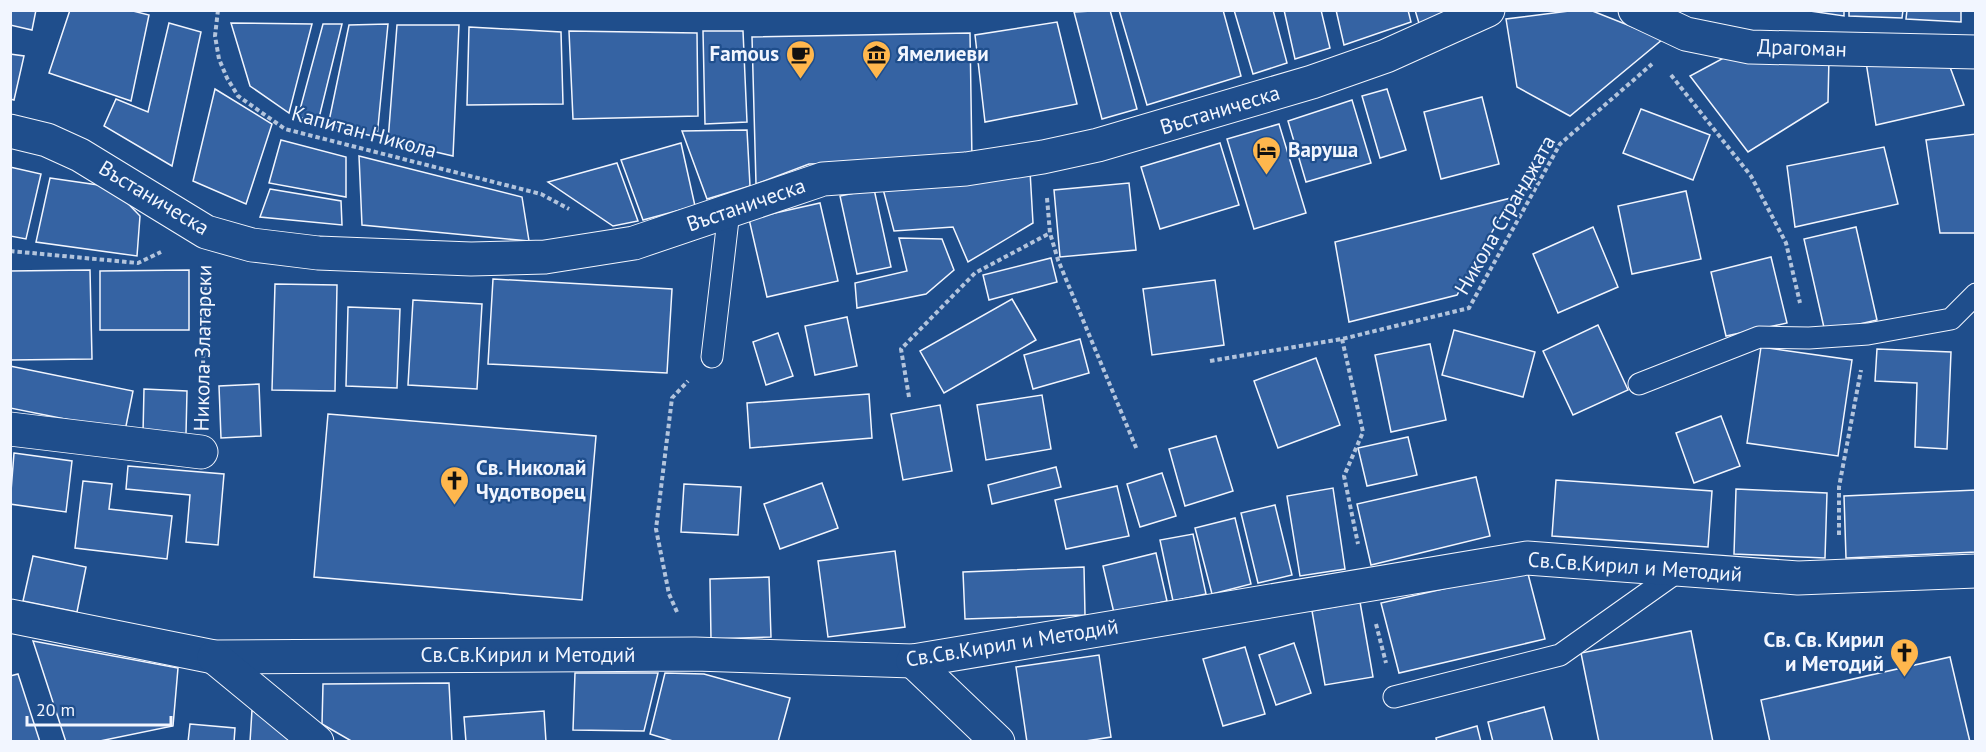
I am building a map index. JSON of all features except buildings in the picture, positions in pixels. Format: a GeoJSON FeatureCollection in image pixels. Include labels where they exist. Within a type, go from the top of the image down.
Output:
{"type":"FeatureCollection","features":[{"type":"Feature","properties":{"kind":"street","name":"Въстаническа"},"geometry":{"type":"LineString","coordinates":[[10,131],[47,140],[80,154],[206,232],[252,245],[318,253],[471,259],[545,257],[634,243],[803,184],[824,179],[966,169],[1043,157],[1170,125],[1312,82],[1386,56],[1488,10]]}},
{"type":"Feature","properties":{"kind":"street","name":"Драгоман"},"geometry":{"type":"LineString","coordinates":[[1635,10],[1686,34],[1750,47],[1976,52]]}},
{"type":"Feature","properties":{"kind":"street","name":"Никола Златарски"},"geometry":{"type":"LineString","coordinates":[[10,429],[201,452]]}},
{"type":"Feature","properties":{"kind":"street","name":"Св.Св.Кирил и Методий"},"geometry":{"type":"LineString","coordinates":[[10,616],[214,657],[695,654],[913,661],[1527,558],[1798,578],[1976,571]]}},
{"type":"Feature","properties":{"kind":"street"},"geometry":{"type":"LineString","coordinates":[[214,657],[317,741]]}},
{"type":"Feature","properties":{"kind":"street"},"geometry":{"type":"LineString","coordinates":[[913,661],[998,741]]}},
{"type":"Feature","properties":{"kind":"lane"},"geometry":{"type":"LineString","coordinates":[[712,357],[729,211]]}},
{"type":"Feature","properties":{"kind":"lane"},"geometry":{"type":"LineString","coordinates":[[1639,384],[1759,337],[1809,338],[1868,334],[1951,319],[1976,294]]}},
{"type":"Feature","properties":{"kind":"lane"},"geometry":{"type":"LineString","coordinates":[[1394,697],[1560,656],[1680,570]]}},
{"type":"Feature","properties":{"kind":"path","name":"Капитан Никола"},"geometry":{"type":"LineString","coordinates":[[218,10],[215,36],[219,59],[227,78],[238,96],[285,129],[541,194]]}},
{"type":"Feature","properties":{"kind":"path","name":"Никола Странджата"},"geometry":{"type":"LineString","coordinates":[[1210,361],[1342,339],[1469,308],[1560,144],[1686,34]]}},
{"type":"Feature","properties":{"kind":"path"},"geometry":{"type":"LineString","coordinates":[[1658,58],[1751,176],[1786,243],[1809,338]]}},
{"type":"Feature","properties":{"kind":"path"},"geometry":{"type":"LineString","coordinates":[[1043,157],[1050,233],[1058,260],[1137,450]]}},
{"type":"Feature","properties":{"kind":"path"},"geometry":{"type":"LineString","coordinates":[[10,251],[138,263],[206,232]]}},
{"type":"Feature","properties":{"kind":"path","name":"Никола Златарски"},"geometry":{"type":"LineString","coordinates":[[201,452],[206,232]]}},
{"type":"Feature","properties":{"kind":"path"},"geometry":{"type":"LineString","coordinates":[[909,397],[901,349],[975,273],[1050,233]]}},
{"type":"Feature","properties":{"kind":"path"},"geometry":{"type":"LineString","coordinates":[[1839,577],[1839,487],[1868,334]]}},
{"type":"Feature","properties":{"kind":"path"},"geometry":{"type":"LineString","coordinates":[[1342,339],[1363,432],[1344,476],[1366,585],[1394,697]]}},
{"type":"Feature","properties":{"kind":"path"},"geometry":{"type":"LineString","coordinates":[[695,654],[669,594],[656,529],[672,398],[712,357]]}},
{"type":"Feature","properties":{"kind":"place","name":"Famous"},"geometry":{"type":"Point","coordinates":[800,80]}},
{"type":"Feature","properties":{"kind":"place","name":"Ямелиеви"},"geometry":{"type":"Point","coordinates":[876,80]}},
{"type":"Feature","properties":{"kind":"place","name":"Варуша"},"geometry":{"type":"Point","coordinates":[1267,176]}},
{"type":"Feature","properties":{"kind":"place","name":"Св. Николай Чудотворец"},"geometry":{"type":"Point","coordinates":[455,506]}},
{"type":"Feature","properties":{"kind":"place","name":"Св. Св. Кирил и Методий"},"geometry":{"type":"Point","coordinates":[1905,678]}}]}
